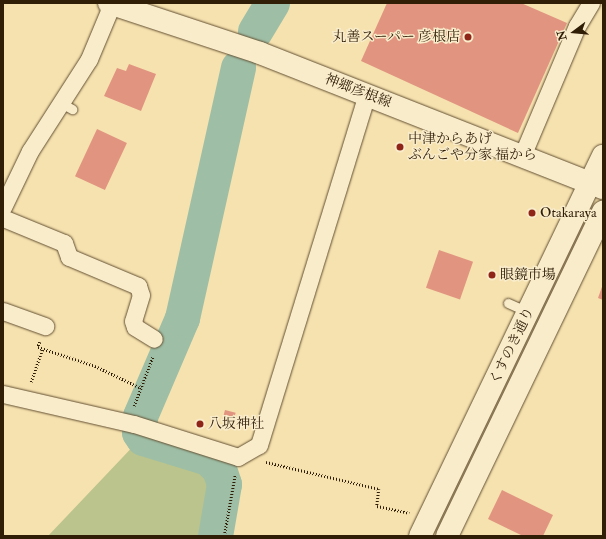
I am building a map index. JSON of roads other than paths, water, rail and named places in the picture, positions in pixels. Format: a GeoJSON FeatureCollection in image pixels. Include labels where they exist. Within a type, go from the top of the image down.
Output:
{"type":"FeatureCollection","features":[{"type":"Feature","properties":{"kind":"main road","name":"神郷彦根線"},"geometry":{"type":"LineString","coordinates":[[110,3],[135,7],[260,53],[596,186]]}},
{"type":"Feature","properties":{"kind":"main road","name":"くすのき通り"},"geometry":{"type":"LineString","coordinates":[[420,536],[528,312],[596,186],[603,156]]}},
{"type":"Feature","properties":{"kind":"main road","name":"くすのき通り"},"geometry":{"type":"LineString","coordinates":[[447,536],[603,212]]}},
{"type":"Feature","properties":{"kind":"street"},"geometry":{"type":"LineString","coordinates":[[3,207],[30,151],[66,106],[89,59],[110,3]]}},
{"type":"Feature","properties":{"kind":"street"},"geometry":{"type":"LineString","coordinates":[[522,156],[577,26],[591,3]]}},
{"type":"Feature","properties":{"kind":"street"},"geometry":{"type":"LineString","coordinates":[[3,394],[245,453],[259,445],[367,95]]}},
{"type":"Feature","properties":{"kind":"street"},"geometry":{"type":"LineString","coordinates":[[3,218],[64,243],[69,257],[138,286],[141,295],[133,320],[135,327],[154,339]]}},
{"type":"Feature","properties":{"kind":"street"},"geometry":{"type":"LineString","coordinates":[[3,311],[45,326]]}},
{"type":"Feature","properties":{"kind":"lane"},"geometry":{"type":"LineString","coordinates":[[508,303],[528,312]]}},
{"type":"Feature","properties":{"kind":"waterway"},"geometry":{"type":"LineString","coordinates":[[255,31],[272,3]]}},
{"type":"Feature","properties":{"kind":"waterway"},"geometry":{"type":"LineString","coordinates":[[215,536],[224,484],[219,469],[208,458],[143,438],[139,432],[140,416],[182,318],[238,67]]}},
{"type":"Feature","properties":{"kind":"place","name":"丸善スーパー 彦根店"},"geometry":{"type":"Point","coordinates":[468,37]}},
{"type":"Feature","properties":{"kind":"place","name":"中津からあげ ぶんごや分家 福から"},"geometry":{"type":"Point","coordinates":[400,147]}},
{"type":"Feature","properties":{"kind":"place","name":"Otakaraya"},"geometry":{"type":"Point","coordinates":[532,213]}},
{"type":"Feature","properties":{"kind":"place","name":"眼鏡市場"},"geometry":{"type":"Point","coordinates":[492,275]}},
{"type":"Feature","properties":{"kind":"place","name":"八坂神社"},"geometry":{"type":"Point","coordinates":[200,424]}}]}
